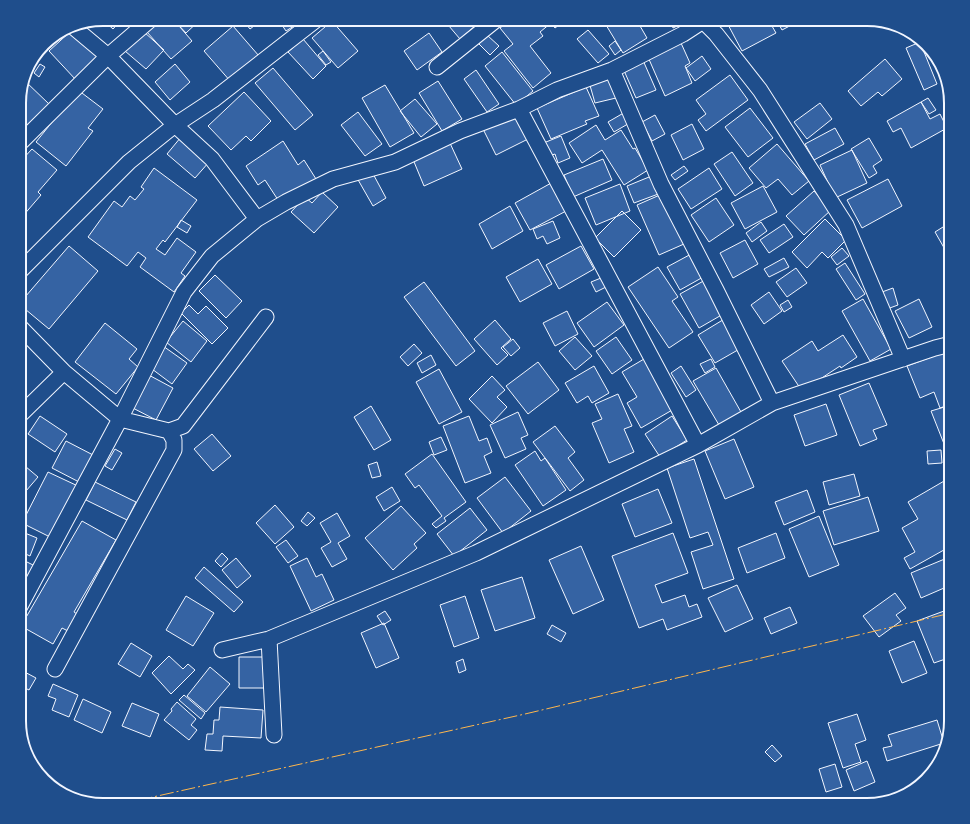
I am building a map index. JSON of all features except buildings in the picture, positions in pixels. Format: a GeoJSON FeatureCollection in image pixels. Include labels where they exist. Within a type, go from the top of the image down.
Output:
{"type":"FeatureCollection","features":[{"type":"Feature","properties":{"kind":"street"},"geometry":{"type":"LineString","coordinates":[[26,137],[108,56],[143,26]]}},
{"type":"Feature","properties":{"kind":"street"},"geometry":{"type":"LineString","coordinates":[[26,265],[129,162],[175,125],[214,100],[308,26]]}},
{"type":"Feature","properties":{"kind":"street"},"geometry":{"type":"LineString","coordinates":[[437,67],[488,26]]}},
{"type":"Feature","properties":{"kind":"street"},"geometry":{"type":"LineString","coordinates":[[26,595],[120,419],[184,292],[212,256],[257,219],[286,202],[333,179],[395,162],[460,131],[519,109],[557,90],[612,70],[683,34],[695,26]]}},
{"type":"Feature","properties":{"kind":"street"},"geometry":{"type":"LineString","coordinates":[[709,26],[760,90],[846,225],[903,359]]}},
{"type":"Feature","properties":{"kind":"street"},"geometry":{"type":"LineString","coordinates":[[77,30],[108,56],[175,125],[212,159],[257,219]]}},
{"type":"Feature","properties":{"kind":"street"},"geometry":{"type":"LineString","coordinates":[[612,70],[661,184],[772,403]]}},
{"type":"Feature","properties":{"kind":"street"},"geometry":{"type":"LineString","coordinates":[[519,109],[698,445]]}},
{"type":"Feature","properties":{"kind":"street"},"geometry":{"type":"LineString","coordinates":[[26,333],[64,372],[120,419],[169,431],[183,426],[266,317]]}},
{"type":"Feature","properties":{"kind":"street"},"geometry":{"type":"LineString","coordinates":[[222,650],[269,639],[476,553],[698,445],[772,403],[944,346]]}},
{"type":"Feature","properties":{"kind":"street"},"geometry":{"type":"LineString","coordinates":[[26,409],[64,372]]}},
{"type":"Feature","properties":{"kind":"street"},"geometry":{"type":"LineString","coordinates":[[54,669],[174,450],[174,440],[169,431]]}},
{"type":"Feature","properties":{"kind":"street"},"geometry":{"type":"LineString","coordinates":[[269,639],[274,735]]}},
{"type":"Feature","properties":{"kind":"power"},"geometry":{"type":"LineString","coordinates":[[148,798],[525,714],[944,615]]}}]}
